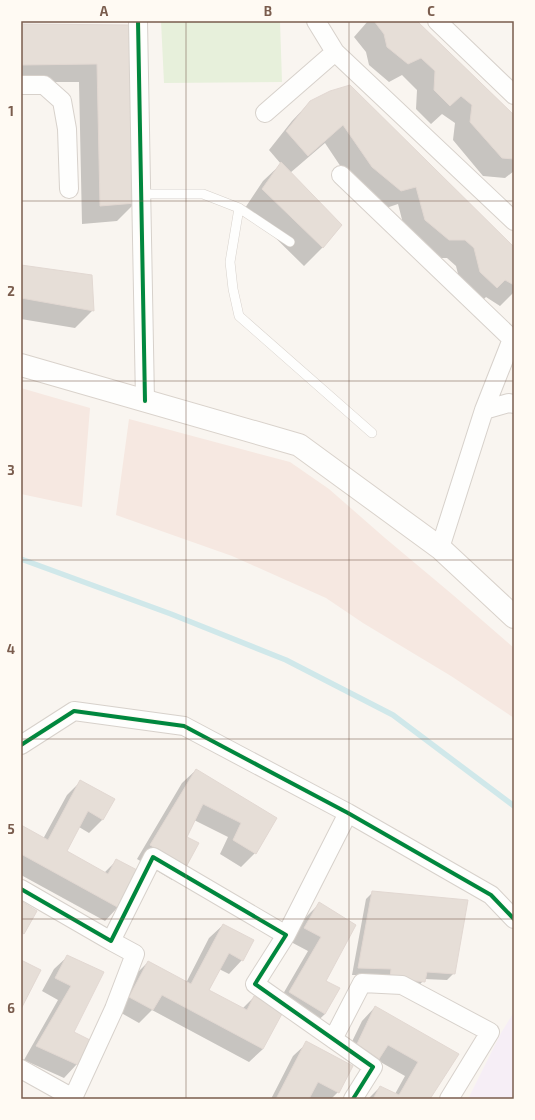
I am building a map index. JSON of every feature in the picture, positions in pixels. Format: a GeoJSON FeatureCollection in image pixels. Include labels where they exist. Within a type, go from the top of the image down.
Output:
{"type":"FeatureCollection","features":[{"type":"Feature","properties":{"kind":"main road"},"geometry":{"type":"LineString","coordinates":[[21,365],[298,445],[440,548],[514,617]]}},
{"type":"Feature","properties":{"kind":"street"},"geometry":{"type":"LineString","coordinates":[[138,21],[145,400]]}},
{"type":"Feature","properties":{"kind":"street"},"geometry":{"type":"LineString","coordinates":[[316,21],[335,52],[514,221]]}},
{"type":"Feature","properties":{"kind":"street"},"geometry":{"type":"LineString","coordinates":[[437,21],[514,95]]}},
{"type":"Feature","properties":{"kind":"street"},"geometry":{"type":"LineString","coordinates":[[265,113],[335,52]]}},
{"type":"Feature","properties":{"kind":"street"},"geometry":{"type":"LineString","coordinates":[[21,86],[44,85],[62,101],[67,129],[69,189]]}},
{"type":"Feature","properties":{"kind":"street"},"geometry":{"type":"LineString","coordinates":[[341,175],[513,338],[484,410],[440,548]]}},
{"type":"Feature","properties":{"kind":"street"},"geometry":{"type":"LineString","coordinates":[[484,410],[510,402],[514,404]]}},
{"type":"Feature","properties":{"kind":"street"},"geometry":{"type":"LineString","coordinates":[[21,745],[74,711],[184,726],[348,813],[491,895],[514,920]]}},
{"type":"Feature","properties":{"kind":"street"},"geometry":{"type":"LineString","coordinates":[[348,813],[286,935],[255,984],[373,1067],[353,1099]]}},
{"type":"Feature","properties":{"kind":"street"},"geometry":{"type":"LineString","coordinates":[[111,941],[153,857],[286,935]]}},
{"type":"Feature","properties":{"kind":"street"},"geometry":{"type":"LineString","coordinates":[[21,889],[135,954],[114,1009],[73,1098],[21,1069]]}},
{"type":"Feature","properties":{"kind":"street"},"geometry":{"type":"LineString","coordinates":[[333,1039],[362,983],[402,984],[490,1032],[449,1099]]}},
{"type":"Feature","properties":{"kind":"lane"},"geometry":{"type":"LineString","coordinates":[[141,194],[203,194],[239,208],[290,242]]}},
{"type":"Feature","properties":{"kind":"lane"},"geometry":{"type":"LineString","coordinates":[[239,208],[230,262],[233,289],[239,316],[372,433]]}},
{"type":"Feature","properties":{"kind":"shaded area"},"geometry":{"type":"Polygon","coordinates":[[[21,388],[90,408],[82,507],[21,494],[21,388]]]}},
{"type":"Feature","properties":{"kind":"shaded area"},"geometry":{"type":"Polygon","coordinates":[[[129,419],[290,462],[329,489],[514,648],[514,718],[451,676],[363,623],[326,598],[232,556],[116,515],[129,419]]]}},
{"type":"Feature","properties":{"kind":"shaded area"},"geometry":{"type":"Polygon","coordinates":[[[514,1012],[514,1099],[468,1099],[501,1033],[514,1012]]]}},
{"type":"Feature","properties":{"kind":"green space"},"geometry":{"type":"Polygon","coordinates":[[[161,21],[280,21],[282,82],[164,83],[161,21]]]}},
{"type":"Feature","properties":{"kind":"building"},"geometry":{"type":"Polygon","coordinates":[[[374,21],[417,21],[514,115],[514,159],[502,158],[470,122],[472,105],[461,96],[450,106],[434,90],[435,71],[421,58],[408,64],[387,47],[384,34],[374,21]]]}},
{"type":"Feature","properties":{"kind":"building"},"geometry":{"type":"Polygon","coordinates":[[[21,24],[133,25],[136,203],[100,206],[97,64],[21,65],[21,24]]]}},
{"type":"Feature","properties":{"kind":"building"},"geometry":{"type":"Polygon","coordinates":[[[350,85],[514,247],[514,285],[505,280],[497,288],[480,272],[474,248],[465,240],[449,240],[425,220],[416,187],[401,191],[372,167],[343,125],[308,156],[286,131],[310,101],[330,91],[350,85]]]}},
{"type":"Feature","properties":{"kind":"building"},"geometry":{"type":"Polygon","coordinates":[[[281,162],[342,225],[323,248],[262,189],[281,162]]]}},
{"type":"Feature","properties":{"kind":"building"},"geometry":{"type":"Polygon","coordinates":[[[21,265],[92,275],[94,311],[21,298],[21,265]]]}},
{"type":"Feature","properties":{"kind":"building"},"geometry":{"type":"Polygon","coordinates":[[[196,769],[277,818],[256,854],[233,840],[241,823],[203,804],[187,837],[199,843],[186,867],[150,845],[196,769]]]}},
{"type":"Feature","properties":{"kind":"building"},"geometry":{"type":"Polygon","coordinates":[[[80,780],[115,799],[103,820],[88,811],[67,851],[108,874],[116,859],[139,871],[119,908],[21,854],[21,825],[48,840],[80,780]]]}},
{"type":"Feature","properties":{"kind":"building"},"geometry":{"type":"Polygon","coordinates":[[[372,891],[468,900],[455,974],[427,972],[425,982],[390,978],[391,969],[358,968],[372,891]]]}},
{"type":"Feature","properties":{"kind":"building"},"geometry":{"type":"Polygon","coordinates":[[[21,901],[37,911],[24,934],[21,932],[21,901]]]}},
{"type":"Feature","properties":{"kind":"building"},"geometry":{"type":"Polygon","coordinates":[[[319,902],[356,925],[326,981],[340,988],[325,1014],[289,992],[321,937],[304,928],[319,902]]]}},
{"type":"Feature","properties":{"kind":"building"},"geometry":{"type":"Polygon","coordinates":[[[223,924],[254,940],[243,961],[229,953],[209,990],[247,1010],[254,996],[283,1012],[263,1049],[162,995],[153,1010],[129,997],[148,961],[191,984],[223,924]]]}},
{"type":"Feature","properties":{"kind":"building"},"geometry":{"type":"Polygon","coordinates":[[[67,955],[104,972],[74,1032],[90,1040],[78,1065],[36,1046],[71,986],[55,978],[67,955]]]}},
{"type":"Feature","properties":{"kind":"building"},"geometry":{"type":"Polygon","coordinates":[[[21,960],[41,970],[21,1009],[21,960]]]}},
{"type":"Feature","properties":{"kind":"building"},"geometry":{"type":"Polygon","coordinates":[[[375,1006],[459,1054],[430,1099],[373,1099],[380,1086],[399,1095],[418,1062],[388,1045],[379,1059],[357,1044],[375,1006]]]}},
{"type":"Feature","properties":{"kind":"building"},"geometry":{"type":"Polygon","coordinates":[[[306,1041],[353,1066],[339,1093],[318,1082],[309,1099],[276,1099],[306,1041]]]}},
{"type":"Feature","properties":{"kind":"waterway"},"geometry":{"type":"LineString","coordinates":[[21,559],[171,614],[286,660],[393,715],[514,806]]}},
{"type":"Feature","properties":{"kind":"cycle path"},"geometry":{"type":"LineString","coordinates":[[138,21],[145,401]]}},
{"type":"Feature","properties":{"kind":"cycle path"},"geometry":{"type":"LineString","coordinates":[[21,745],[74,711],[184,726],[348,813],[491,895],[514,919]]}},
{"type":"Feature","properties":{"kind":"cycle path"},"geometry":{"type":"LineString","coordinates":[[21,889],[111,941],[153,857],[286,935],[255,984],[373,1067],[353,1099]]}}]}
